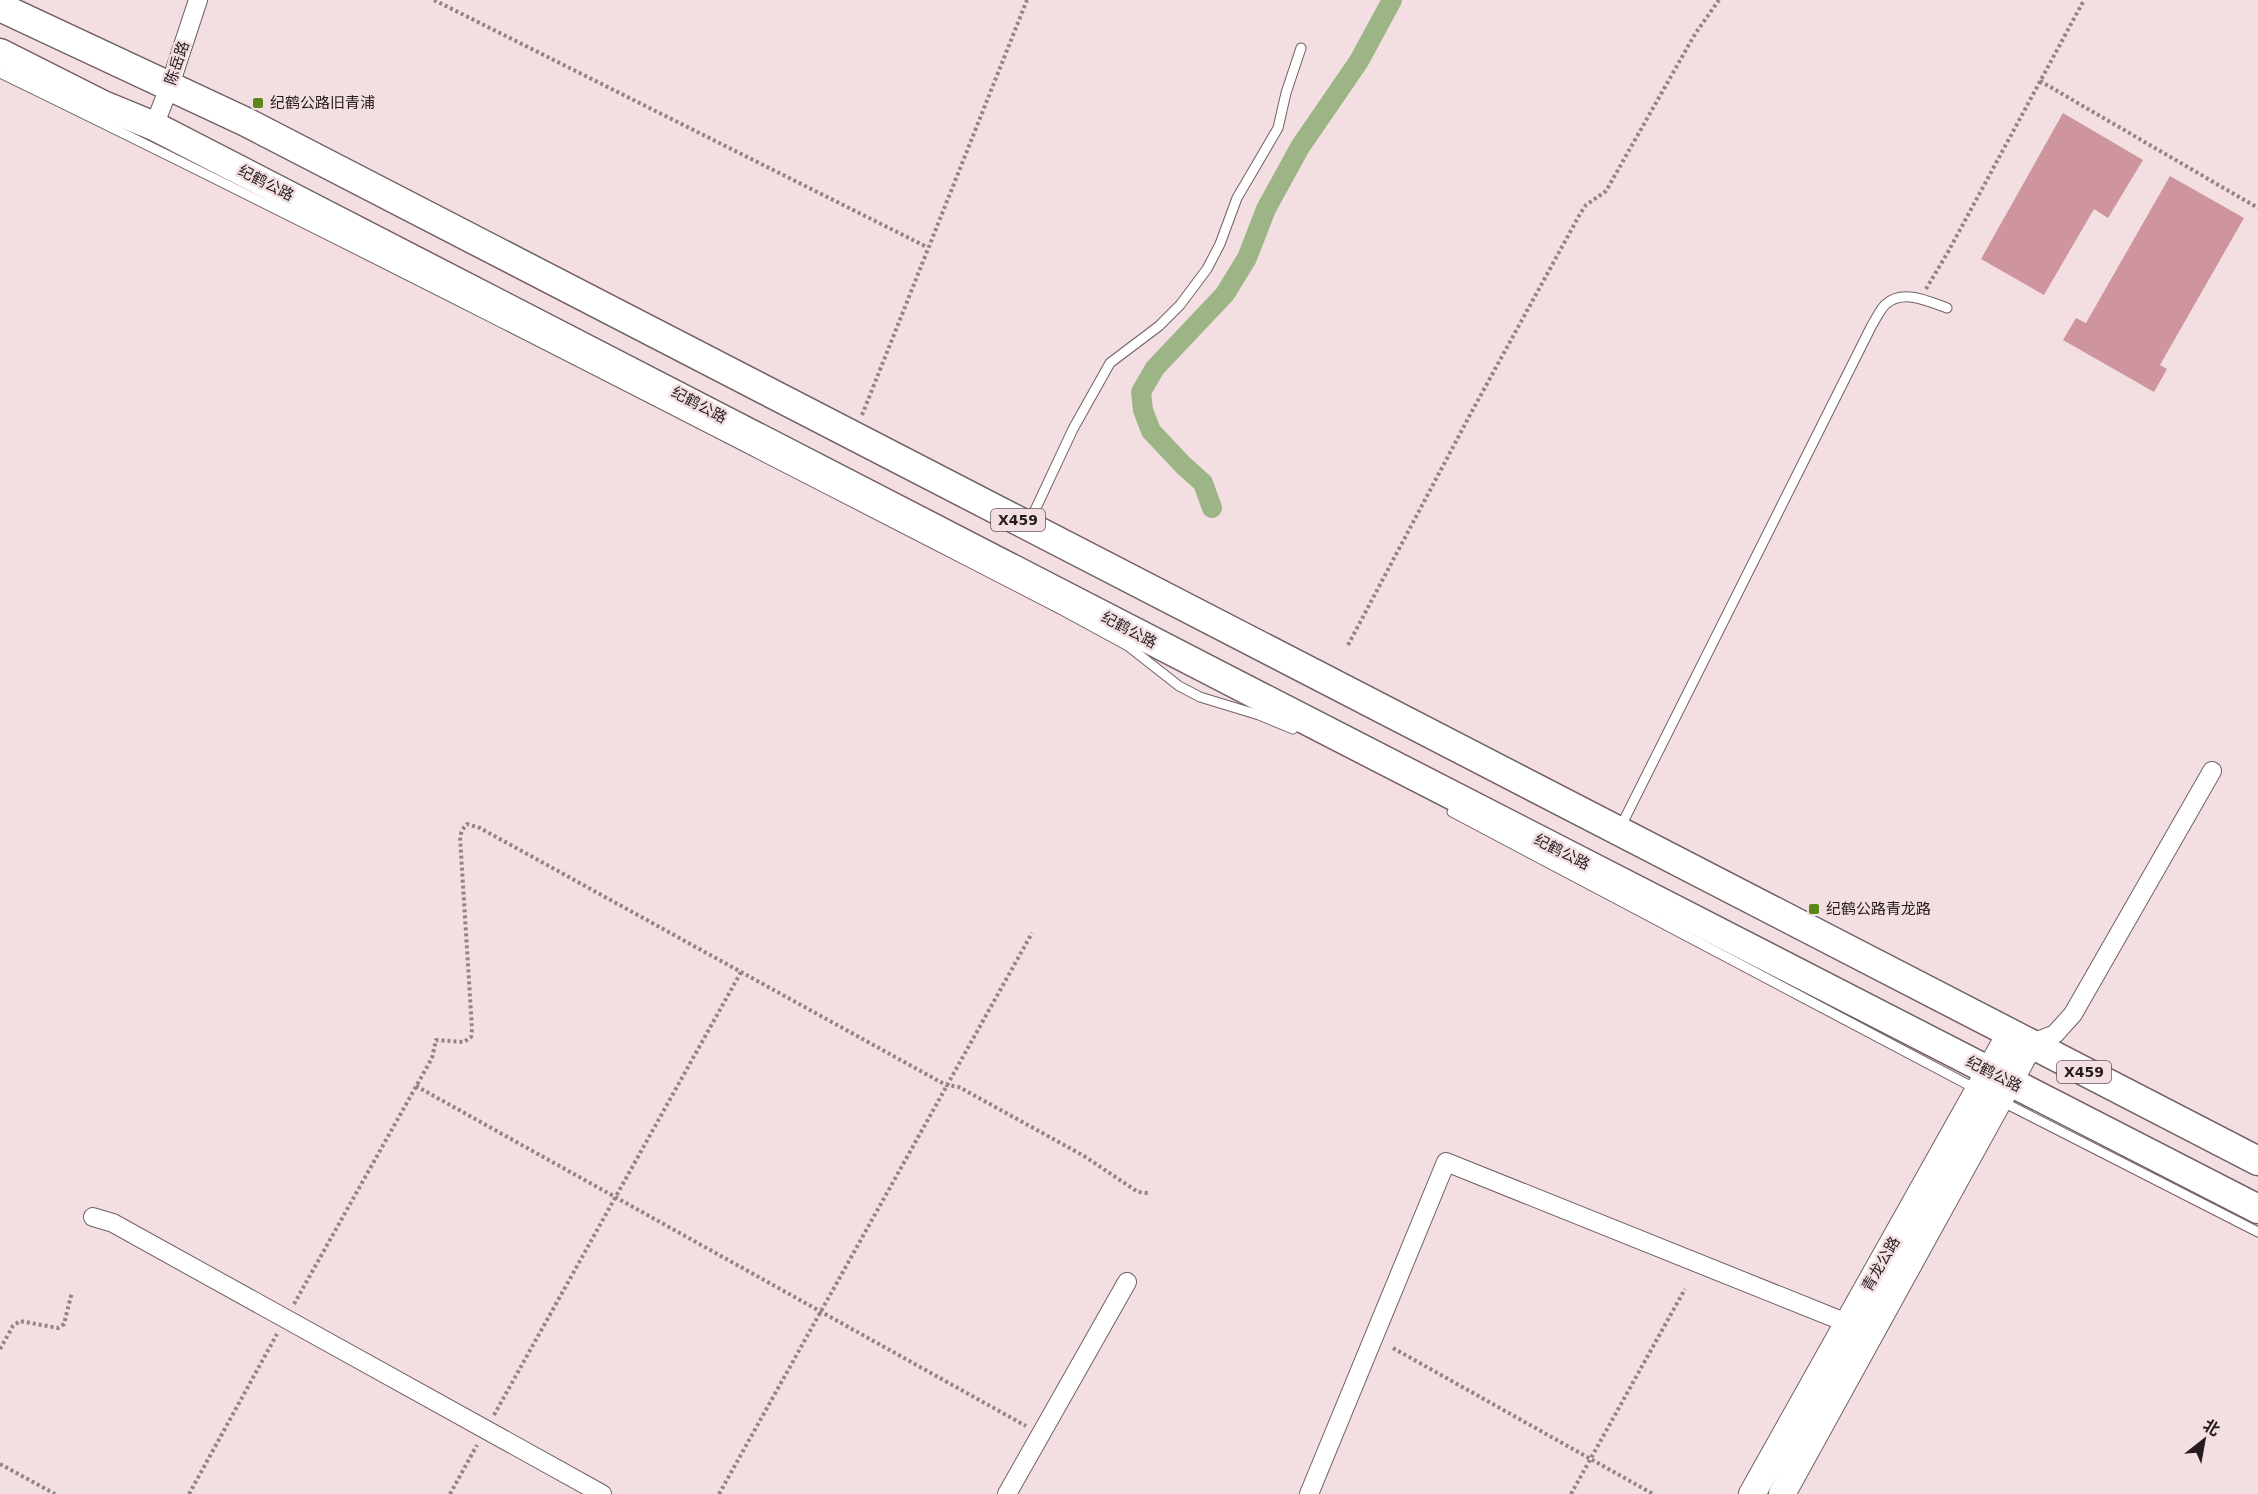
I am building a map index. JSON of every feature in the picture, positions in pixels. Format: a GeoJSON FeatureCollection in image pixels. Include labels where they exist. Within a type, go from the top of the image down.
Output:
{"type":"FeatureCollection","features":[{"type":"Feature","properties":{"kind":"main road","name":"X459"},"geometry":{"type":"LineString","coordinates":[[0,7],[257,127],[2258,1161]]}},
{"type":"Feature","properties":{"kind":"main road","name":"纪鹤公路"},"geometry":{"type":"LineString","coordinates":[[0,52],[103,105],[150,135],[562,334],[1207,670],[1995,1086],[2093,1124],[2258,1209]]}},
{"type":"Feature","properties":{"kind":"street","name":"陈岳路"},"geometry":{"type":"LineString","coordinates":[[150,135],[170,85],[198,0]]}},
{"type":"Feature","properties":{"kind":"street"},"geometry":{"type":"LineString","coordinates":[[2020,1039],[2055,1034],[2073,1014],[2212,771]]}},
{"type":"Feature","properties":{"kind":"street","name":"青龙公路"},"geometry":{"type":"LineString","coordinates":[[1782,1494],[1872,1333],[2020,1039]]}},
{"type":"Feature","properties":{"kind":"street","name":"青龙公路"},"geometry":{"type":"LineString","coordinates":[[1752,1494],[1848,1323],[1995,1086]]}},
{"type":"Feature","properties":{"kind":"street"},"geometry":{"type":"LineString","coordinates":[[1309,1494],[1446,1162],[1872,1333]]}},
{"type":"Feature","properties":{"kind":"street"},"geometry":{"type":"LineString","coordinates":[[93,1216],[113,1223],[602,1494]]}},
{"type":"Feature","properties":{"kind":"street"},"geometry":{"type":"LineString","coordinates":[[1007,1494],[1127,1282]]}},
{"type":"Feature","properties":{"kind":"lane"},"geometry":{"type":"LineString","coordinates":[[1028,525],[1072,429],[1110,363],[1159,326],[1180,305],[1207,269],[1220,244],[1237,198],[1278,128],[1286,93],[1301,48]]}},
{"type":"Feature","properties":{"kind":"lane"},"geometry":{"type":"LineString","coordinates":[[0,73],[150,135],[1128,646],[1179,686],[1200,697],[1285,725],[1306,736]]}},
{"type":"Feature","properties":{"kind":"lane"},"geometry":{"type":"LineString","coordinates":[[1618,831],[1872,325],[1886,304],[1906,296],[1920,298],[1947,308]]}},
{"type":"Feature","properties":{"kind":"lane"},"geometry":{"type":"LineString","coordinates":[[1442,807],[1995,1086],[2258,1232]]}},
{"type":"Feature","properties":{"kind":"path"},"geometry":{"type":"LineString","coordinates":[[434,0],[927,247]]}},
{"type":"Feature","properties":{"kind":"path"},"geometry":{"type":"LineString","coordinates":[[851,434],[866,408],[927,247],[1027,0]]}},
{"type":"Feature","properties":{"kind":"path"},"geometry":{"type":"LineString","coordinates":[[1348,645],[1580,213],[1586,205],[1606,191],[1695,34],[1719,0]]}},
{"type":"Feature","properties":{"kind":"path"},"geometry":{"type":"LineString","coordinates":[[1920,298],[1948,252],[2084,0]]}},
{"type":"Feature","properties":{"kind":"path"},"geometry":{"type":"LineString","coordinates":[[2040,81],[2258,208]]}},
{"type":"Feature","properties":{"kind":"path"},"geometry":{"type":"LineString","coordinates":[[189,1494],[432,1058],[436,1040],[464,1042],[471,1037],[460,837],[467,824],[480,828],[946,1085],[959,1088],[1084,1156],[1138,1192],[1148,1193]]}},
{"type":"Feature","properties":{"kind":"path"},"geometry":{"type":"LineString","coordinates":[[719,1494],[1032,933]]}},
{"type":"Feature","properties":{"kind":"path"},"geometry":{"type":"LineString","coordinates":[[450,1494],[741,972]]}},
{"type":"Feature","properties":{"kind":"path"},"geometry":{"type":"LineString","coordinates":[[416,1086],[1041,1434]]}},
{"type":"Feature","properties":{"kind":"path"},"geometry":{"type":"LineString","coordinates":[[1571,1494],[1685,1289]]}},
{"type":"Feature","properties":{"kind":"path"},"geometry":{"type":"LineString","coordinates":[[0,1349],[13,1326],[20,1321],[58,1328],[64,1324],[72,1292]]}},
{"type":"Feature","properties":{"kind":"path"},"geometry":{"type":"LineString","coordinates":[[1393,1348],[1653,1494]]}},
{"type":"Feature","properties":{"kind":"path"},"geometry":{"type":"LineString","coordinates":[[0,1464],[55,1494]]}},
{"type":"Feature","properties":{"kind":"building"},"geometry":{"type":"Polygon","coordinates":[[[2063,113],[2143,160],[2108,218],[2094,209],[2044,295],[1981,259],[2063,113]]]}},
{"type":"Feature","properties":{"kind":"building"},"geometry":{"type":"Polygon","coordinates":[[[2170,176],[2244,218],[2160,365],[2167,369],[2154,392],[2063,340],[2076,318],[2086,323],[2170,176]]]}},
{"type":"Feature","properties":{"kind":"waterway"},"geometry":{"type":"LineString","coordinates":[[1212,508],[1203,483],[1151,431],[1143,410],[1141,392],[1155,368],[1225,294],[1247,258],[1266,209],[1300,147],[1359,61],[1392,0]]}},
{"type":"Feature","properties":{"kind":"place","name":"纪鹤公路旧青浦"},"geometry":{"type":"Point","coordinates":[258,103]}},
{"type":"Feature","properties":{"kind":"place","name":"纪鹤公路青龙路"},"geometry":{"type":"Point","coordinates":[1814,909]}}]}
